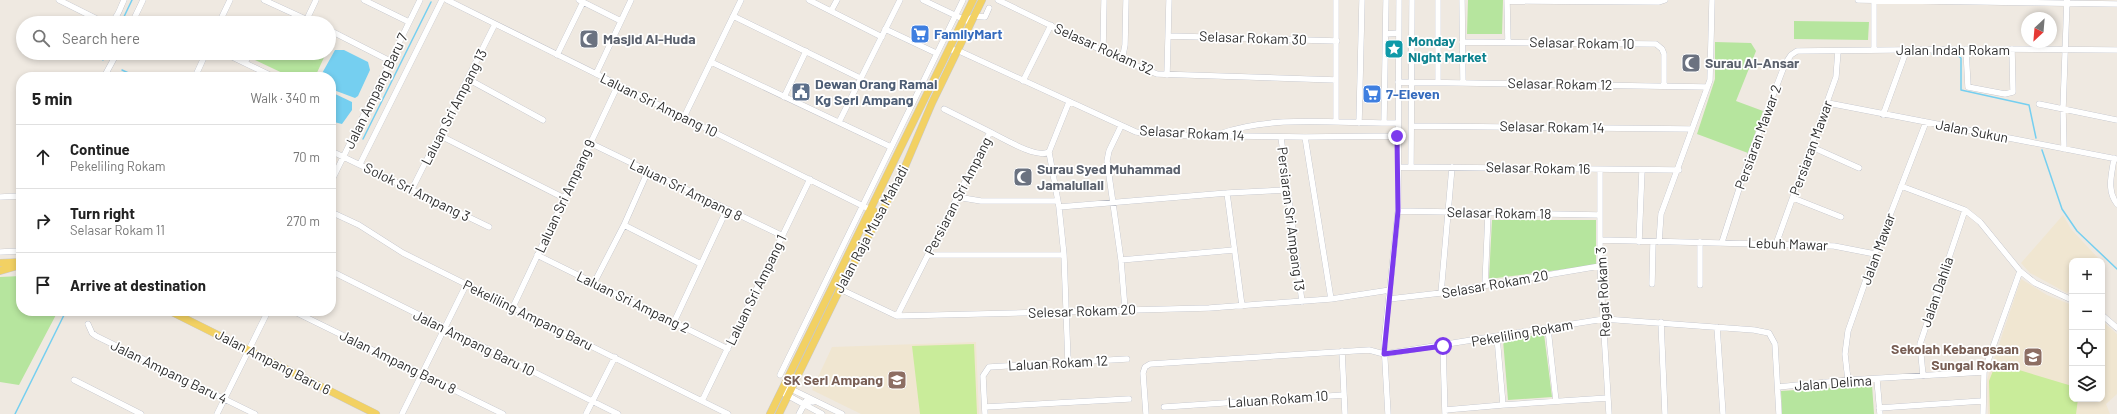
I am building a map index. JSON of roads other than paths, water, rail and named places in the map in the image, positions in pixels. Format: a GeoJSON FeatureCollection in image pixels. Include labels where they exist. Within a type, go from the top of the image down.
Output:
{"type":"FeatureCollection","features":[{"type":"Feature","properties":{"kind":"main road","name":"Jalan Raja Musa Mahadi"},"geometry":{"type":"LineString","coordinates":[[770,414],[873,211],[973,0]]}},
{"type":"Feature","properties":{"kind":"main road","name":"Jalan Raja Musa Mahadi"},"geometry":{"type":"LineString","coordinates":[[779,414],[840,289],[901,176],[909,155],[957,50],[982,0]]}},
{"type":"Feature","properties":{"kind":"main road"},"geometry":{"type":"LineString","coordinates":[[840,289],[870,226],[873,211],[879,210],[909,155]]}},
{"type":"Feature","properties":{"kind":"main road"},"geometry":{"type":"LineString","coordinates":[[0,264],[16,262]]}},
{"type":"Feature","properties":{"kind":"main road"},"geometry":{"type":"LineString","coordinates":[[0,271],[16,266]]}},
{"type":"Feature","properties":{"kind":"main road"},"geometry":{"type":"LineString","coordinates":[[0,271],[16,271]]}},
{"type":"Feature","properties":{"kind":"main road","name":"Jalan Ampang Baru 6"},"geometry":{"type":"LineString","coordinates":[[180,316],[376,414]]}},
{"type":"Feature","properties":{"kind":"street"},"geometry":{"type":"LineString","coordinates":[[59,0],[91,16]]}},
{"type":"Feature","properties":{"kind":"street"},"geometry":{"type":"LineString","coordinates":[[117,16],[124,0]]}},
{"type":"Feature","properties":{"kind":"street"},"geometry":{"type":"LineString","coordinates":[[135,16],[143,0]]}},
{"type":"Feature","properties":{"kind":"street"},"geometry":{"type":"LineString","coordinates":[[222,16],[230,0]]}},
{"type":"Feature","properties":{"kind":"street"},"geometry":{"type":"LineString","coordinates":[[264,0],[299,16]]}},
{"type":"Feature","properties":{"kind":"street"},"geometry":{"type":"LineString","coordinates":[[308,16],[316,0]]}},
{"type":"Feature","properties":{"kind":"street"},"geometry":{"type":"LineString","coordinates":[[364,0],[409,22]]}},
{"type":"Feature","properties":{"kind":"street","name":"Jalan Ampang Baru 7"},"geometry":{"type":"LineString","coordinates":[[336,172],[420,0]]}},
{"type":"Feature","properties":{"kind":"street"},"geometry":{"type":"LineString","coordinates":[[360,164],[442,0]]}},
{"type":"Feature","properties":{"kind":"street","name":"Laluan Sri Ampang 10"},"geometry":{"type":"LineString","coordinates":[[446,0],[873,211]]}},
{"type":"Feature","properties":{"kind":"street"},"geometry":{"type":"LineString","coordinates":[[596,74],[631,0]]}},
{"type":"Feature","properties":{"kind":"street"},"geometry":{"type":"LineString","coordinates":[[684,117],[741,0]]}},
{"type":"Feature","properties":{"kind":"street"},"geometry":{"type":"LineString","coordinates":[[809,0],[882,37]]}},
{"type":"Feature","properties":{"kind":"street"},"geometry":{"type":"LineString","coordinates":[[832,11],[837,0]]}},
{"type":"Feature","properties":{"kind":"street"},"geometry":{"type":"LineString","coordinates":[[839,122],[900,0]]}},
{"type":"Feature","properties":{"kind":"street"},"geometry":{"type":"LineString","coordinates":[[923,0],[963,20],[969,20],[974,16],[985,17],[989,8]]}},
{"type":"Feature","properties":{"kind":"street"},"geometry":{"type":"LineString","coordinates":[[780,375],[963,0]]}},
{"type":"Feature","properties":{"kind":"street","name":"Selasar Rokam 32"},"geometry":{"type":"LineString","coordinates":[[998,0],[1122,60],[1152,72],[1167,75],[1336,80]]}},
{"type":"Feature","properties":{"kind":"street"},"geometry":{"type":"LineString","coordinates":[[1103,50],[1104,0]]}},
{"type":"Feature","properties":{"kind":"street"},"geometry":{"type":"LineString","coordinates":[[1122,60],[1125,45],[1126,0]]}},
{"type":"Feature","properties":{"kind":"street"},"geometry":{"type":"LineString","coordinates":[[1167,75],[1169,0]]}},
{"type":"Feature","properties":{"kind":"street"},"geometry":{"type":"LineString","coordinates":[[1336,0],[1336,122]]}},
{"type":"Feature","properties":{"kind":"street"},"geometry":{"type":"LineString","coordinates":[[1359,123],[1362,0]]}},
{"type":"Feature","properties":{"kind":"street"},"geometry":{"type":"LineString","coordinates":[[1384,123],[1386,0]]}},
{"type":"Feature","properties":{"kind":"street"},"geometry":{"type":"LineString","coordinates":[[1388,414],[1384,354],[1398,211],[1398,0]]}},
{"type":"Feature","properties":{"kind":"street"},"geometry":{"type":"LineString","coordinates":[[1411,166],[1412,0]]}},
{"type":"Feature","properties":{"kind":"street"},"geometry":{"type":"LineString","coordinates":[[1438,0],[1438,82]]}},
{"type":"Feature","properties":{"kind":"street"},"geometry":{"type":"LineString","coordinates":[[1462,0],[1463,83]]}},
{"type":"Feature","properties":{"kind":"street"},"geometry":{"type":"LineString","coordinates":[[1508,42],[1507,1],[1659,2],[1664,0]]}},
{"type":"Feature","properties":{"kind":"street"},"geometry":{"type":"LineString","coordinates":[[1659,242],[1661,214],[1679,170],[1691,129],[1707,87],[1711,70],[1712,0]]}},
{"type":"Feature","properties":{"kind":"street"},"geometry":{"type":"LineString","coordinates":[[1858,0],[2066,2],[2117,4]]}},
{"type":"Feature","properties":{"kind":"street"},"geometry":{"type":"LineString","coordinates":[[1874,0],[1874,50]]}},
{"type":"Feature","properties":{"kind":"street"},"geometry":{"type":"LineString","coordinates":[[557,55],[581,1],[621,21]]}},
{"type":"Feature","properties":{"kind":"street"},"geometry":{"type":"LineString","coordinates":[[2064,149],[2063,109],[2066,2]]}},
{"type":"Feature","properties":{"kind":"street"},"geometry":{"type":"LineString","coordinates":[[733,16],[860,78]]}},
{"type":"Feature","properties":{"kind":"street","name":"Laluan Sri Ampang 13"},"geometry":{"type":"LineString","coordinates":[[412,189],[495,24]]}},
{"type":"Feature","properties":{"kind":"street"},"geometry":{"type":"LineString","coordinates":[[1023,81],[1051,25]]}},
{"type":"Feature","properties":{"kind":"street"},"geometry":{"type":"LineString","coordinates":[[885,28],[936,53]]}},
{"type":"Feature","properties":{"kind":"street"},"geometry":{"type":"LineString","coordinates":[[1386,34],[1398,33]]}},
{"type":"Feature","properties":{"kind":"street"},"geometry":{"type":"LineString","coordinates":[[336,34],[390,61]]}},
{"type":"Feature","properties":{"kind":"street","name":"Selasar Rokam 30"},"geometry":{"type":"LineString","coordinates":[[1168,36],[1233,36],[1337,41]]}},
{"type":"Feature","properties":{"kind":"street","name":"Selasar Rokam 10"},"geometry":{"type":"LineString","coordinates":[[1462,42],[1656,44],[1662,49],[1664,54],[1664,86]]}},
{"type":"Feature","properties":{"kind":"street"},"geometry":{"type":"LineString","coordinates":[[1883,115],[1907,49]]}},
{"type":"Feature","properties":{"kind":"street","name":"Jalan Indah Rokam"},"geometry":{"type":"LineString","coordinates":[[1838,51],[1907,49],[2117,50]]}},
{"type":"Feature","properties":{"kind":"street"},"geometry":{"type":"LineString","coordinates":[[1966,49],[1966,82],[1969,87],[2010,94],[2013,92],[2012,49]]}},
{"type":"Feature","properties":{"kind":"street"},"geometry":{"type":"LineString","coordinates":[[949,50],[957,50]]}},
{"type":"Feature","properties":{"kind":"street","name":"Selasar Rokam 14"},"geometry":{"type":"LineString","coordinates":[[957,50],[1136,132],[1162,135],[1281,137],[1397,136]]}},
{"type":"Feature","properties":{"kind":"street"},"geometry":{"type":"LineString","coordinates":[[784,97],[806,51]]}},
{"type":"Feature","properties":{"kind":"street","name":"Persiaran Mawar"},"geometry":{"type":"LineString","coordinates":[[1776,244],[1828,103],[1836,77],[1838,51]]}},
{"type":"Feature","properties":{"kind":"street","name":"Persiaran Mawar 2"},"geometry":{"type":"LineString","coordinates":[[1722,242],[1749,158],[1791,54],[1797,52],[1838,51]]}},
{"type":"Feature","properties":{"kind":"street"},"geometry":{"type":"LineString","coordinates":[[107,72],[113,60]]}},
{"type":"Feature","properties":{"kind":"street"},"geometry":{"type":"LineString","coordinates":[[197,72],[203,60]]}},
{"type":"Feature","properties":{"kind":"street"},"geometry":{"type":"LineString","coordinates":[[239,60],[264,72]]}},
{"type":"Feature","properties":{"kind":"street"},"geometry":{"type":"LineString","coordinates":[[711,62],[891,147]]}},
{"type":"Feature","properties":{"kind":"street"},"geometry":{"type":"LineString","coordinates":[[468,79],[543,120]]}},
{"type":"Feature","properties":{"kind":"street","name":"Selasar Rokam 12"},"geometry":{"type":"LineString","coordinates":[[1398,82],[1707,87]]}},
{"type":"Feature","properties":{"kind":"street","name":"Laluan Sri Ampang 9"},"geometry":{"type":"LineString","coordinates":[[513,307],[618,85]]}},
{"type":"Feature","properties":{"kind":"street"},"geometry":{"type":"LineString","coordinates":[[1068,362],[1064,255],[1059,207],[1049,152],[1069,102]]}},
{"type":"Feature","properties":{"kind":"street","name":"Jalan Sukun"},"geometry":{"type":"LineString","coordinates":[[1828,103],[1883,115],[2116,158]]}},
{"type":"Feature","properties":{"kind":"street"},"geometry":{"type":"LineString","coordinates":[[2039,104],[2117,120]]}},
{"type":"Feature","properties":{"kind":"street"},"geometry":{"type":"LineString","coordinates":[[944,109],[990,132]]}},
{"type":"Feature","properties":{"kind":"street","name":"Jalan Mawar"},"geometry":{"type":"LineString","coordinates":[[1848,380],[1845,343],[1875,254],[1926,122]]}},
{"type":"Feature","properties":{"kind":"street"},"geometry":{"type":"LineString","coordinates":[[1216,135],[1242,126],[1264,123],[1397,123]]}},
{"type":"Feature","properties":{"kind":"street"},"geometry":{"type":"LineString","coordinates":[[1121,126],[1109,151],[1107,161],[1121,260],[1125,309]]}},
{"type":"Feature","properties":{"kind":"street","name":"Selasar Rokam 14"},"geometry":{"type":"LineString","coordinates":[[1412,126],[1691,129]]}},
{"type":"Feature","properties":{"kind":"street","name":"Persiaran Sri Ampang"},"geometry":{"type":"LineString","coordinates":[[897,316],[990,132],[1033,152],[1045,154],[1049,152]]}},
{"type":"Feature","properties":{"kind":"street"},"geometry":{"type":"LineString","coordinates":[[440,135],[564,198]]}},
{"type":"Feature","properties":{"kind":"street","name":"Persiaran Sri Ampang 13"},"geometry":{"type":"LineString","coordinates":[[1281,137],[1302,302]]}},
{"type":"Feature","properties":{"kind":"street"},"geometry":{"type":"LineString","coordinates":[[1306,137],[1330,299]]}},
{"type":"Feature","properties":{"kind":"street","name":"Laluan Sri Ampang 8"},"geometry":{"type":"LineString","coordinates":[[590,143],[783,236]]}},
{"type":"Feature","properties":{"kind":"street"},"geometry":{"type":"LineString","coordinates":[[1812,147],[1859,168]]}},
{"type":"Feature","properties":{"kind":"street","name":"Solok Sri Ampang 3"},"geometry":{"type":"LineString","coordinates":[[336,153],[489,227]]}},
{"type":"Feature","properties":{"kind":"street"},"geometry":{"type":"LineString","coordinates":[[2116,158],[2110,186],[2111,194],[2117,204]]}},
{"type":"Feature","properties":{"kind":"street","name":"Selasar Rokam 16"},"geometry":{"type":"LineString","coordinates":[[1398,167],[1679,170]]}},
{"type":"Feature","properties":{"kind":"street"},"geometry":{"type":"LineString","coordinates":[[1441,293],[1452,167]]}},
{"type":"Feature","properties":{"kind":"street","name":"Regat Rokam 3"},"geometry":{"type":"LineString","coordinates":[[1600,170],[1600,266],[1609,414]]}},
{"type":"Feature","properties":{"kind":"street"},"geometry":{"type":"LineString","coordinates":[[1639,242],[1642,170]]}},
{"type":"Feature","properties":{"kind":"street"},"geometry":{"type":"LineString","coordinates":[[594,283],[624,225],[648,171]]}},
{"type":"Feature","properties":{"kind":"street","name":"Laluan Sri Ampang 1"},"geometry":{"type":"LineString","coordinates":[[702,402],[810,179]]}},
{"type":"Feature","properties":{"kind":"street"},"geometry":{"type":"LineString","coordinates":[[1901,186],[1965,210],[1980,222],[2020,271],[2045,289],[2069,299]]}},
{"type":"Feature","properties":{"kind":"street"},"geometry":{"type":"LineString","coordinates":[[1059,207],[1228,193],[1287,190]]}},
{"type":"Feature","properties":{"kind":"street"},"geometry":{"type":"LineString","coordinates":[[1228,193],[1242,306]]}},
{"type":"Feature","properties":{"kind":"street"},"geometry":{"type":"LineString","coordinates":[[0,197],[16,196]]}},
{"type":"Feature","properties":{"kind":"street"},"geometry":{"type":"LineString","coordinates":[[957,197],[982,201],[1057,201]]}},
{"type":"Feature","properties":{"kind":"street"},"geometry":{"type":"LineString","coordinates":[[1793,198],[1841,217]]}},
{"type":"Feature","properties":{"kind":"street"},"geometry":{"type":"LineString","coordinates":[[674,322],[726,209]]}},
{"type":"Feature","properties":{"kind":"street","name":"Jalan Dahlia"},"geometry":{"type":"LineString","coordinates":[[1923,376],[1920,344],[1965,210]]}},
{"type":"Feature","properties":{"kind":"street","name":"Selasar Rokam 18"},"geometry":{"type":"LineString","coordinates":[[1398,211],[1488,214],[1600,215]]}},
{"type":"Feature","properties":{"kind":"street","name":"Pekeliling Ampang Baru"},"geometry":{"type":"LineString","coordinates":[[336,214],[346,218],[402,253],[728,414]]}},
{"type":"Feature","properties":{"kind":"street"},"geometry":{"type":"LineString","coordinates":[[1485,285],[1488,214]]}},
{"type":"Feature","properties":{"kind":"street"},"geometry":{"type":"LineString","coordinates":[[624,225],[701,264]]}},
{"type":"Feature","properties":{"kind":"street","name":"Lebuh Mawar"},"geometry":{"type":"LineString","coordinates":[[1600,240],[1834,246],[1875,254]]}},
{"type":"Feature","properties":{"kind":"street"},"geometry":{"type":"LineString","coordinates":[[1652,284],[1653,242]]}},
{"type":"Feature","properties":{"kind":"street"},"geometry":{"type":"LineString","coordinates":[[1700,242],[1700,285]]}},
{"type":"Feature","properties":{"kind":"street"},"geometry":{"type":"LineString","coordinates":[[1121,260],[1234,250]]}},
{"type":"Feature","properties":{"kind":"street"},"geometry":{"type":"LineString","coordinates":[[0,252],[16,251]]}},
{"type":"Feature","properties":{"kind":"street","name":"Laluan Sri Ampang 2"},"geometry":{"type":"LineString","coordinates":[[537,255],[728,349]]}},
{"type":"Feature","properties":{"kind":"street"},"geometry":{"type":"LineString","coordinates":[[929,255],[1064,255]]}},
{"type":"Feature","properties":{"kind":"street","name":"Selasar Rokam 20"},"geometry":{"type":"LineString","coordinates":[[1389,299],[1441,293],[1600,266]]}},
{"type":"Feature","properties":{"kind":"street"},"geometry":{"type":"LineString","coordinates":[[1983,414],[1982,401],[1984,372],[2020,271]]}},
{"type":"Feature","properties":{"kind":"street","name":"Jalan Ampang Baru 10"},"geometry":{"type":"LineString","coordinates":[[336,274],[618,414]]}},
{"type":"Feature","properties":{"kind":"street"},"geometry":{"type":"LineString","coordinates":[[402,414],[466,285]]}},
{"type":"Feature","properties":{"kind":"street","name":"Selesar Rokam 20"},"geometry":{"type":"LineString","coordinates":[[840,289],[897,316],[1242,306],[1330,299],[1390,290]]}},
{"type":"Feature","properties":{"kind":"street"},"geometry":{"type":"LineString","coordinates":[[216,414],[266,316]]}},
{"type":"Feature","properties":{"kind":"street","name":"Jalan Ampang Baru 8"},"geometry":{"type":"LineString","coordinates":[[303,316],[503,414]]}},
{"type":"Feature","properties":{"kind":"street"},"geometry":{"type":"LineString","coordinates":[[2105,318],[2117,328]]}},
{"type":"Feature","properties":{"kind":"street","name":"Pekeliling Rokam"},"geometry":{"type":"LineString","coordinates":[[1146,414],[1143,374],[1145,367],[1150,364],[1342,351],[1369,350],[1384,354],[1443,346],[1604,319],[1754,330],[1768,334],[1775,344],[1779,414]]}},
{"type":"Feature","properties":{"kind":"street"},"geometry":{"type":"LineString","coordinates":[[1661,322],[1665,414]]}},
{"type":"Feature","properties":{"kind":"street","name":"Jalan Ampang Baru 4"},"geometry":{"type":"LineString","coordinates":[[88,324],[92,333],[96,336],[255,414]]}},
{"type":"Feature","properties":{"kind":"street"},"geometry":{"type":"LineString","coordinates":[[1718,327],[1723,414]]}},
{"type":"Feature","properties":{"kind":"street"},"geometry":{"type":"LineString","coordinates":[[1548,328],[1556,401]]}},
{"type":"Feature","properties":{"kind":"street"},"geometry":{"type":"LineString","coordinates":[[1497,337],[1503,404]]}},
{"type":"Feature","properties":{"kind":"street"},"geometry":{"type":"LineString","coordinates":[[1443,346],[1445,412],[1503,404],[1608,398]]}},
{"type":"Feature","properties":{"kind":"street"},"geometry":{"type":"LineString","coordinates":[[1342,351],[1345,414]]}},
{"type":"Feature","properties":{"kind":"street"},"geometry":{"type":"LineString","coordinates":[[586,414],[615,357]]}},
{"type":"Feature","properties":{"kind":"street","name":"Laluan Rokam 12"},"geometry":{"type":"LineString","coordinates":[[985,407],[983,376],[989,367],[1127,359]]}},
{"type":"Feature","properties":{"kind":"street","name":"Jalan Delima"},"geometry":{"type":"LineString","coordinates":[[1778,387],[1848,380],[1877,380],[1984,372]]}},
{"type":"Feature","properties":{"kind":"street"},"geometry":{"type":"LineString","coordinates":[[74,380],[141,414]]}},
{"type":"Feature","properties":{"kind":"street"},"geometry":{"type":"LineString","coordinates":[[1877,380],[1880,411],[1982,401]]}},
{"type":"Feature","properties":{"kind":"street"},"geometry":{"type":"LineString","coordinates":[[782,391],[791,389],[842,414]]}},
{"type":"Feature","properties":{"kind":"street"},"geometry":{"type":"LineString","coordinates":[[782,391],[788,397],[822,414]]}},
{"type":"Feature","properties":{"kind":"street","name":"Laluan Rokam 10"},"geometry":{"type":"LineString","coordinates":[[1164,407],[1344,395]]}},
{"type":"Feature","properties":{"kind":"street"},"geometry":{"type":"LineString","coordinates":[[985,414],[985,407],[1129,399]]}},
{"type":"Feature","properties":{"kind":"street"},"geometry":{"type":"LineString","coordinates":[[799,414],[806,401],[827,406]]}},
{"type":"Feature","properties":{"kind":"water"},"geometry":{"type":"Polygon","coordinates":[[[336,50],[344,50],[368,62],[370,70],[358,96],[355,98],[336,91],[336,72],[323,72],[329,60],[336,60],[336,50]]]}},
{"type":"Feature","properties":{"kind":"water"},"geometry":{"type":"Polygon","coordinates":[[[336,94],[352,102],[352,110],[342,124],[336,122],[336,94]]]}},
{"type":"Feature","properties":{"kind":"waterway"},"geometry":{"type":"LineString","coordinates":[[124,16],[132,0]]}},
{"type":"Feature","properties":{"kind":"waterway"},"geometry":{"type":"LineString","coordinates":[[363,139],[431,2]]}},
{"type":"Feature","properties":{"kind":"waterway"},"geometry":{"type":"LineString","coordinates":[[1932,54],[1957,55],[1961,58],[1961,90],[2029,105],[2036,138]]}},
{"type":"Feature","properties":{"kind":"waterway"},"geometry":{"type":"LineString","coordinates":[[122,70],[126,72]]}},
{"type":"Feature","properties":{"kind":"waterway"},"geometry":{"type":"LineString","coordinates":[[2042,150],[2062,209],[2077,231],[2117,269]]}},
{"type":"Feature","properties":{"kind":"waterway"},"geometry":{"type":"LineString","coordinates":[[15,414],[64,316]]}},
{"type":"Feature","properties":{"kind":"place","name":"FamilyMart"},"geometry":{"type":"Point","coordinates":[920,34]}},
{"type":"Feature","properties":{"kind":"place","name":"Masjid Al-Huda"},"geometry":{"type":"Point","coordinates":[589,39]}},
{"type":"Feature","properties":{"kind":"place","name":"Monday Night Market"},"geometry":{"type":"Point","coordinates":[1394,49]}},
{"type":"Feature","properties":{"kind":"place","name":"Surau Al-Ansar"},"geometry":{"type":"Point","coordinates":[1691,63]}},
{"type":"Feature","properties":{"kind":"place","name":"Dewan Orang Ramai Kg Seri Ampang"},"geometry":{"type":"Point","coordinates":[801,92]}},
{"type":"Feature","properties":{"kind":"place","name":"7-Eleven"},"geometry":{"type":"Point","coordinates":[1372,94]}},
{"type":"Feature","properties":{"kind":"place","name":"Surau Syed Muhammad Jamalullail"},"geometry":{"type":"Point","coordinates":[1023,177]}},
{"type":"Feature","properties":{"kind":"place","name":"Sekolah Kebangsaan Sungai Rokam"},"geometry":{"type":"Point","coordinates":[2033,357]}},
{"type":"Feature","properties":{"kind":"place","name":"SK Seri Ampang"},"geometry":{"type":"Point","coordinates":[897,380]}}]}
